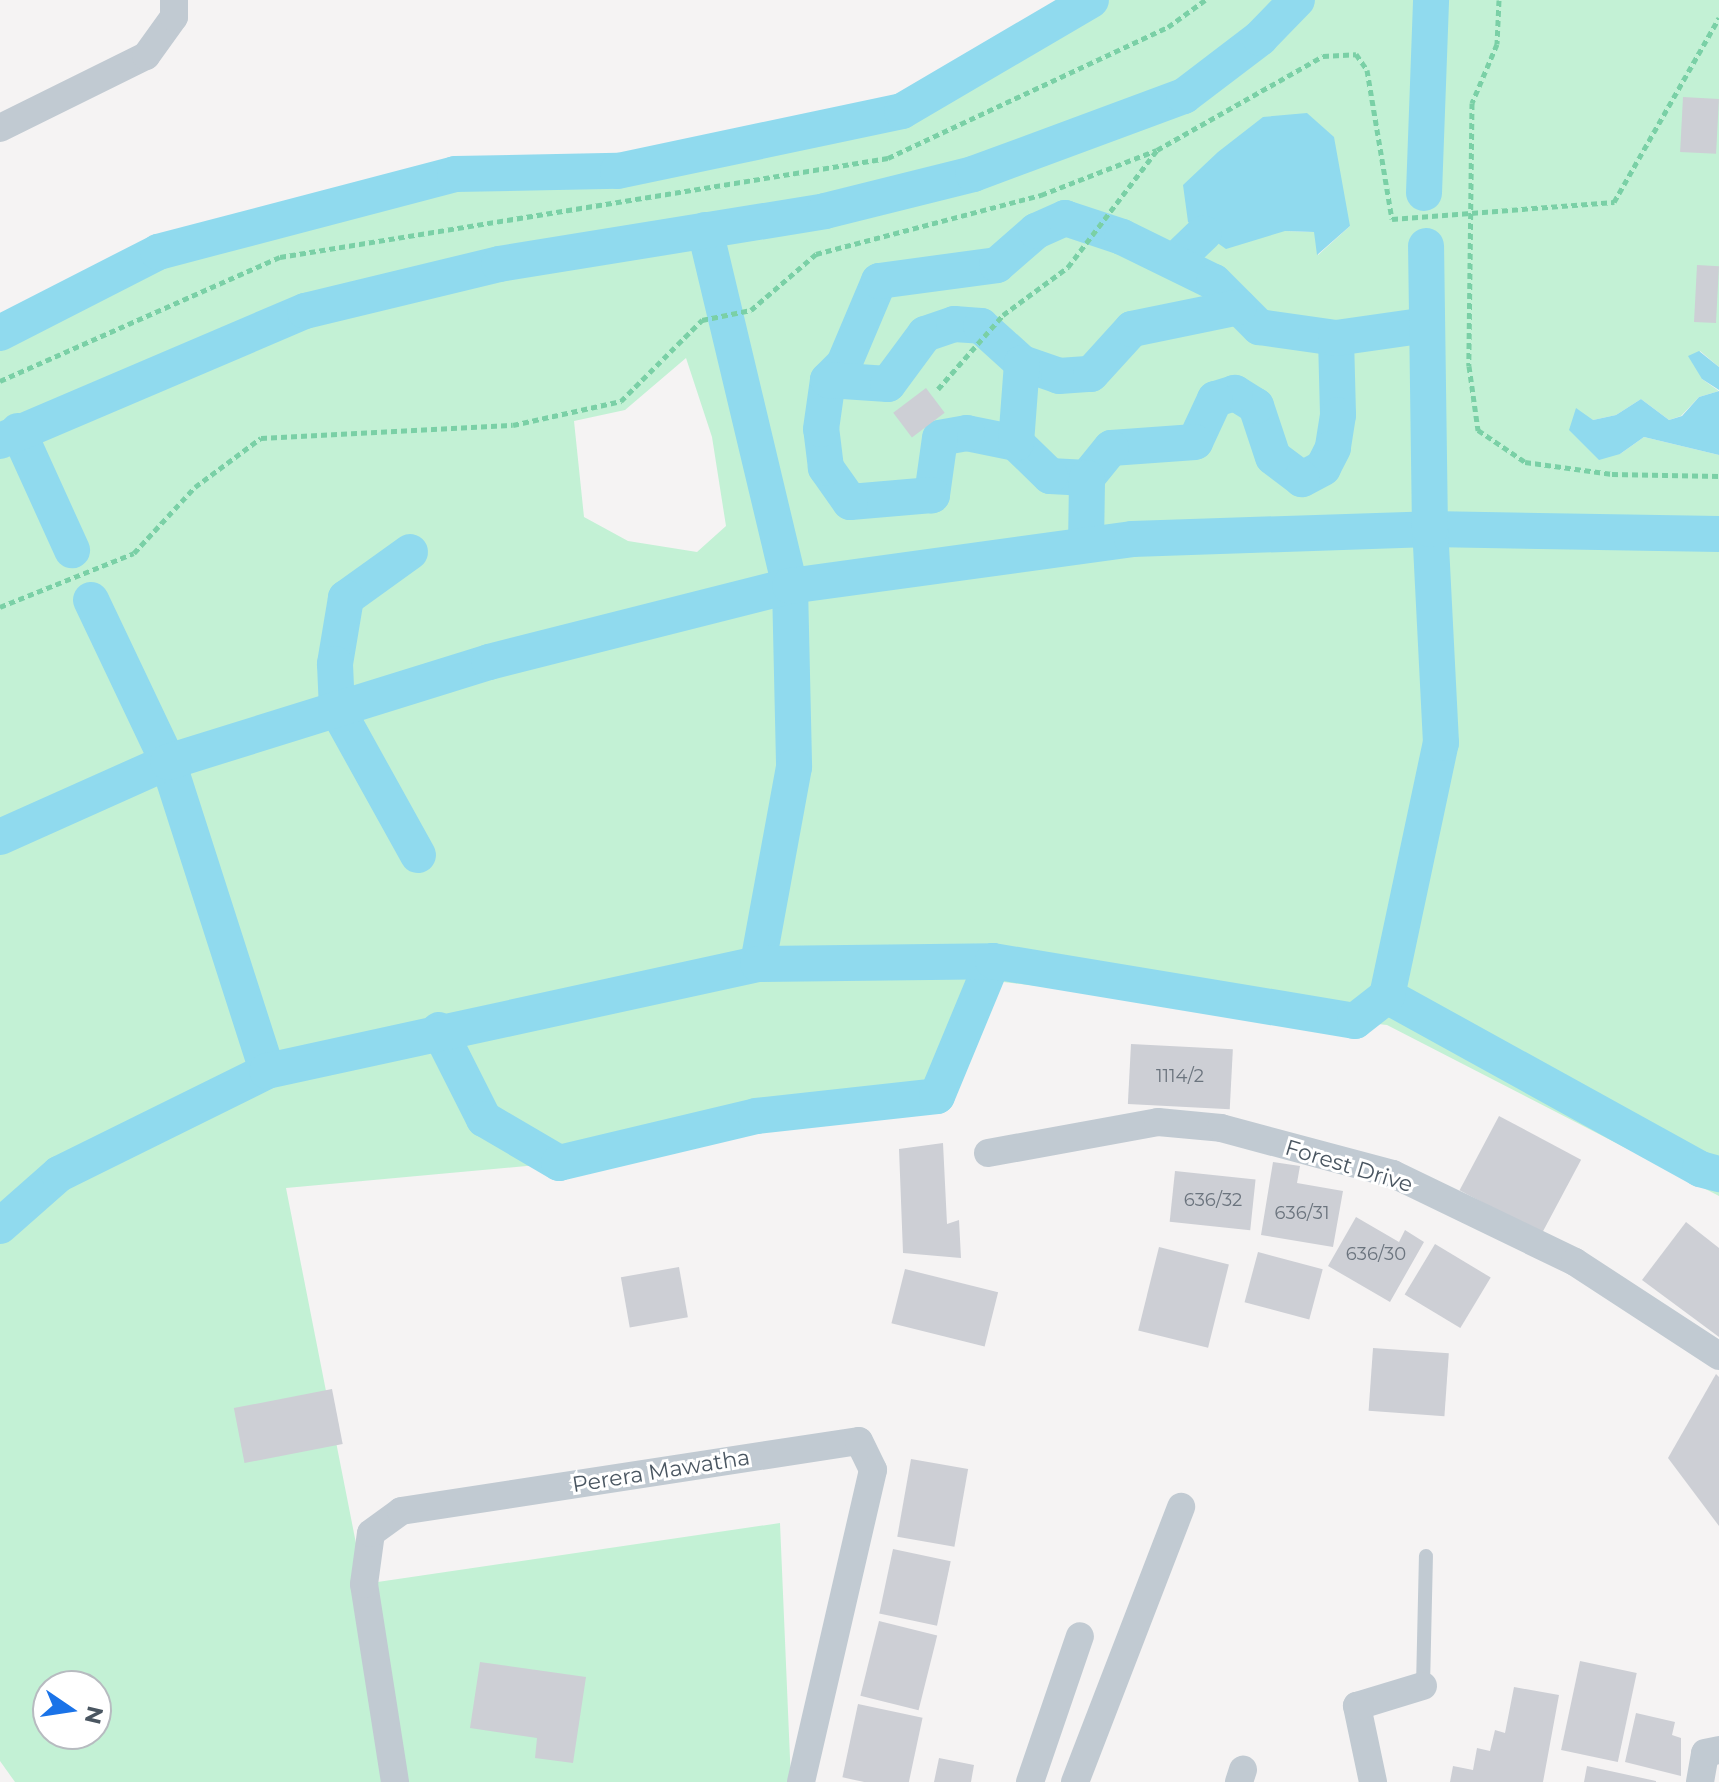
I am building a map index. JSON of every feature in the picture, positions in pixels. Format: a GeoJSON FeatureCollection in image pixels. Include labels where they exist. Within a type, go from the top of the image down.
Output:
{"type":"FeatureCollection","features":[{"type":"Feature","properties":{"kind":"street"},"geometry":{"type":"LineString","coordinates":[[0,128],[146,56],[174,17],[174,0]]}},
{"type":"Feature","properties":{"kind":"street","name":"Forest Drive"},"geometry":{"type":"LineString","coordinates":[[988,1153],[1158,1122],[1221,1128],[1393,1174],[1575,1262],[1719,1356]]}},
{"type":"Feature","properties":{"kind":"street","name":"Perera Mawatha"},"geometry":{"type":"LineString","coordinates":[[395,1782],[364,1584],[371,1533],[401,1511],[859,1441],[873,1470],[801,1782]]}},
{"type":"Feature","properties":{"kind":"street"},"geometry":{"type":"LineString","coordinates":[[1075,1782],[1181,1507]]}},
{"type":"Feature","properties":{"kind":"street"},"geometry":{"type":"LineString","coordinates":[[1030,1782],[1080,1636]]}},
{"type":"Feature","properties":{"kind":"street"},"geometry":{"type":"LineString","coordinates":[[1373,1782],[1357,1706],[1423,1686]]}},
{"type":"Feature","properties":{"kind":"street"},"geometry":{"type":"LineString","coordinates":[[1700,1782],[1705,1753],[1719,1750]]}},
{"type":"Feature","properties":{"kind":"lane"},"geometry":{"type":"LineString","coordinates":[[1423,1686],[1426,1556]]}},
{"type":"Feature","properties":{"kind":"path"},"geometry":{"type":"LineString","coordinates":[[0,381],[280,257],[888,158],[1168,27],[1205,0]]}},
{"type":"Feature","properties":{"kind":"path"},"geometry":{"type":"LineString","coordinates":[[1499,0],[1497,44],[1472,103],[1469,366],[1478,430],[1525,462],[1612,474],[1719,476]]}},
{"type":"Feature","properties":{"kind":"path"},"geometry":{"type":"LineString","coordinates":[[0,607],[134,553],[195,487],[261,438],[513,425],[621,401],[702,320],[751,310],[816,254],[1041,195],[1157,150],[1323,56],[1356,54],[1367,70],[1392,219],[1614,202],[1719,18]]}},
{"type":"Feature","properties":{"kind":"path"},"geometry":{"type":"LineString","coordinates":[[938,389],[972,355],[1003,315],[1068,267],[1157,150]]}},
{"type":"Feature","properties":{"kind":"green space"},"geometry":{"type":"Polygon","coordinates":[[[1091,0],[1719,0],[1719,367],[1700,351],[1702,379],[1719,391],[1699,397],[1681,416],[1669,420],[1641,399],[1616,415],[1593,420],[1620,454],[1644,437],[1719,455],[1719,1196],[1387,1025],[1003,982],[937,1096],[756,1116],[559,1163],[286,1188],[364,1584],[780,1523],[791,1782],[15,1782],[0,1761],[0,333],[158,252],[455,174],[618,171],[902,111],[1091,0]],[[1350,226],[1285,231],[1315,232],[1318,255],[1350,226]],[[686,358],[625,410],[574,421],[584,517],[628,541],[697,552],[726,526],[712,437],[686,358]]]}},
{"type":"Feature","properties":{"kind":"water"},"geometry":{"type":"Polygon","coordinates":[[[1307,113],[1334,137],[1350,226],[1317,255],[1314,232],[1285,231],[1226,249],[1188,222],[1183,185],[1218,152],[1263,117],[1307,113]]]}},
{"type":"Feature","properties":{"kind":"water"},"geometry":{"type":"Polygon","coordinates":[[[1699,351],[1719,367],[1719,390],[1702,379],[1688,356],[1699,351]]]}},
{"type":"Feature","properties":{"kind":"water"},"geometry":{"type":"Polygon","coordinates":[[[1719,391],[1719,455],[1644,437],[1620,454],[1599,460],[1569,430],[1576,408],[1593,420],[1616,415],[1641,399],[1669,420],[1682,416],[1699,397],[1719,391]]]}},
{"type":"Feature","properties":{"kind":"building"},"geometry":{"type":"Polygon","coordinates":[[[1683,97],[1719,99],[1716,154],[1680,152],[1683,97]]]}},
{"type":"Feature","properties":{"kind":"building"},"geometry":{"type":"Polygon","coordinates":[[[1697,265],[1719,266],[1716,323],[1694,322],[1697,265]]]}},
{"type":"Feature","properties":{"kind":"building"},"geometry":{"type":"Polygon","coordinates":[[[926,388],[945,413],[912,437],[893,413],[926,388]]]}},
{"type":"Feature","properties":{"kind":"building"},"geometry":{"type":"Polygon","coordinates":[[[1131,1044],[1233,1049],[1230,1109],[1128,1104],[1131,1044]]]}},
{"type":"Feature","properties":{"kind":"building"},"geometry":{"type":"Polygon","coordinates":[[[1499,1116],[1581,1160],[1542,1234],[1460,1190],[1499,1116]]]}},
{"type":"Feature","properties":{"kind":"building"},"geometry":{"type":"Polygon","coordinates":[[[943,1143],[947,1224],[959,1220],[961,1258],[903,1253],[899,1149],[943,1143]]]}},
{"type":"Feature","properties":{"kind":"building"},"geometry":{"type":"Polygon","coordinates":[[[1273,1162],[1300,1166],[1297,1183],[1343,1191],[1333,1247],[1261,1235],[1273,1162]]]}},
{"type":"Feature","properties":{"kind":"building"},"geometry":{"type":"Polygon","coordinates":[[[1175,1171],[1256,1179],[1250,1230],[1170,1222],[1175,1171]]]}},
{"type":"Feature","properties":{"kind":"building"},"geometry":{"type":"Polygon","coordinates":[[[1356,1217],[1399,1242],[1405,1230],[1424,1242],[1390,1302],[1328,1266],[1356,1217]]]}},
{"type":"Feature","properties":{"kind":"building"},"geometry":{"type":"Polygon","coordinates":[[[1686,1222],[1719,1248],[1719,1337],[1642,1280],[1686,1222]]]}},
{"type":"Feature","properties":{"kind":"building"},"geometry":{"type":"Polygon","coordinates":[[[1435,1244],[1491,1277],[1460,1328],[1405,1295],[1435,1244]]]}},
{"type":"Feature","properties":{"kind":"building"},"geometry":{"type":"Polygon","coordinates":[[[1159,1247],[1229,1264],[1208,1348],[1138,1330],[1159,1247]]]}},
{"type":"Feature","properties":{"kind":"building"},"geometry":{"type":"Polygon","coordinates":[[[1258,1252],[1323,1269],[1309,1320],[1245,1302],[1258,1252]]]}},
{"type":"Feature","properties":{"kind":"building"},"geometry":{"type":"Polygon","coordinates":[[[679,1267],[688,1317],[630,1327],[621,1277],[679,1267]]]}},
{"type":"Feature","properties":{"kind":"building"},"geometry":{"type":"Polygon","coordinates":[[[905,1269],[998,1292],[985,1347],[891,1323],[905,1269]]]}},
{"type":"Feature","properties":{"kind":"building"},"geometry":{"type":"Polygon","coordinates":[[[1373,1348],[1449,1353],[1444,1416],[1369,1411],[1373,1348]]]}},
{"type":"Feature","properties":{"kind":"building"},"geometry":{"type":"Polygon","coordinates":[[[1716,1374],[1719,1377],[1719,1526],[1668,1458],[1716,1374]]]}},
{"type":"Feature","properties":{"kind":"building"},"geometry":{"type":"Polygon","coordinates":[[[332,1389],[343,1444],[245,1463],[234,1408],[332,1389]]]}},
{"type":"Feature","properties":{"kind":"building"},"geometry":{"type":"Polygon","coordinates":[[[911,1459],[968,1469],[954,1547],[897,1537],[911,1459]]]}},
{"type":"Feature","properties":{"kind":"building"},"geometry":{"type":"Polygon","coordinates":[[[893,1549],[951,1561],[937,1626],[879,1614],[893,1549]]]}},
{"type":"Feature","properties":{"kind":"building"},"geometry":{"type":"Polygon","coordinates":[[[879,1621],[937,1636],[919,1710],[860,1696],[879,1621]]]}},
{"type":"Feature","properties":{"kind":"building"},"geometry":{"type":"Polygon","coordinates":[[[1580,1661],[1637,1673],[1618,1762],[1561,1750],[1580,1661]]]}},
{"type":"Feature","properties":{"kind":"building"},"geometry":{"type":"Polygon","coordinates":[[[480,1662],[586,1677],[573,1763],[535,1758],[537,1738],[470,1728],[480,1662]]]}},
{"type":"Feature","properties":{"kind":"building"},"geometry":{"type":"Polygon","coordinates":[[[1514,1687],[1559,1695],[1543,1782],[1450,1782],[1453,1766],[1473,1770],[1477,1748],[1490,1751],[1495,1730],[1505,1733],[1514,1687]]]}},
{"type":"Feature","properties":{"kind":"building"},"geometry":{"type":"Polygon","coordinates":[[[858,1704],[923,1718],[909,1782],[864,1782],[842,1777],[858,1704]]]}},
{"type":"Feature","properties":{"kind":"building"},"geometry":{"type":"Polygon","coordinates":[[[1636,1713],[1675,1722],[1672,1735],[1681,1738],[1681,1776],[1625,1762],[1636,1713]]]}},
{"type":"Feature","properties":{"kind":"building"},"geometry":{"type":"Polygon","coordinates":[[[939,1758],[974,1765],[971,1782],[934,1782],[939,1758]]]}},
{"type":"Feature","properties":{"kind":"building"},"geometry":{"type":"Polygon","coordinates":[[[1587,1766],[1656,1781],[1656,1782],[1584,1782],[1587,1766]]]}},
{"type":"Feature","properties":{"kind":"waterway"},"geometry":{"type":"LineString","coordinates":[[0,333],[158,252],[455,174],[618,171],[902,111],[1091,0]]}},
{"type":"Feature","properties":{"kind":"waterway"},"geometry":{"type":"LineString","coordinates":[[0,441],[305,311],[499,264],[825,211],[973,174],[1184,96],[1260,38],[1297,0]]}},
{"type":"Feature","properties":{"kind":"waterway"},"geometry":{"type":"LineString","coordinates":[[1424,193],[1431,0]]}},
{"type":"Feature","properties":{"kind":"waterway"},"geometry":{"type":"LineString","coordinates":[[1336,338],[1338,415],[1333,448],[1323,468],[1302,479],[1273,457],[1256,406],[1235,393],[1215,399],[1195,442],[1111,448],[1087,478],[1050,476],[1016,443],[967,433],[940,438],[932,495],[850,502],[826,468],[821,429],[828,380],[844,364],[879,281],[997,265],[1036,231],[1065,218],[1122,237],[1214,282],[1259,327],[1336,338],[1427,325]]}},
{"type":"Feature","properties":{"kind":"waterway"},"geometry":{"type":"LineString","coordinates":[[705,230],[790,586],[794,767],[758,964]]}},
{"type":"Feature","properties":{"kind":"waterway"},"geometry":{"type":"LineString","coordinates":[[1175,261],[1204,233]]}},
{"type":"Feature","properties":{"kind":"waterway"},"geometry":{"type":"LineString","coordinates":[[0,1226],[59,1174],[267,1071],[758,964],[993,961],[1355,1021],[1387,996],[1441,743],[1430,529],[1426,246]]}},
{"type":"Feature","properties":{"kind":"waterway"},"geometry":{"type":"LineString","coordinates":[[828,380],[888,384],[925,334],[954,324],[981,326],[1022,363],[1059,376],[1091,374],[1132,329],[1239,307]]}},
{"type":"Feature","properties":{"kind":"waterway"},"geometry":{"type":"LineString","coordinates":[[1016,443],[1022,363]]}},
{"type":"Feature","properties":{"kind":"waterway"},"geometry":{"type":"LineString","coordinates":[[18,431],[72,550]]}},
{"type":"Feature","properties":{"kind":"waterway"},"geometry":{"type":"LineString","coordinates":[[1086,545],[1087,478]]}},
{"type":"Feature","properties":{"kind":"waterway"},"geometry":{"type":"LineString","coordinates":[[0,837],[168,762],[489,662],[790,586],[1132,539],[1430,529],[1719,534]]}},
{"type":"Feature","properties":{"kind":"waterway"},"geometry":{"type":"LineString","coordinates":[[410,552],[346,598],[335,664],[337,709],[418,855]]}},
{"type":"Feature","properties":{"kind":"waterway"},"geometry":{"type":"LineString","coordinates":[[91,600],[168,762],[267,1071]]}},
{"type":"Feature","properties":{"kind":"waterway"},"geometry":{"type":"LineString","coordinates":[[439,1030],[484,1119],[559,1163],[756,1116],[937,1096],[993,961]]}},
{"type":"Feature","properties":{"kind":"waterway"},"geometry":{"type":"LineString","coordinates":[[1387,996],[1700,1169],[1719,1174]]}}]}
